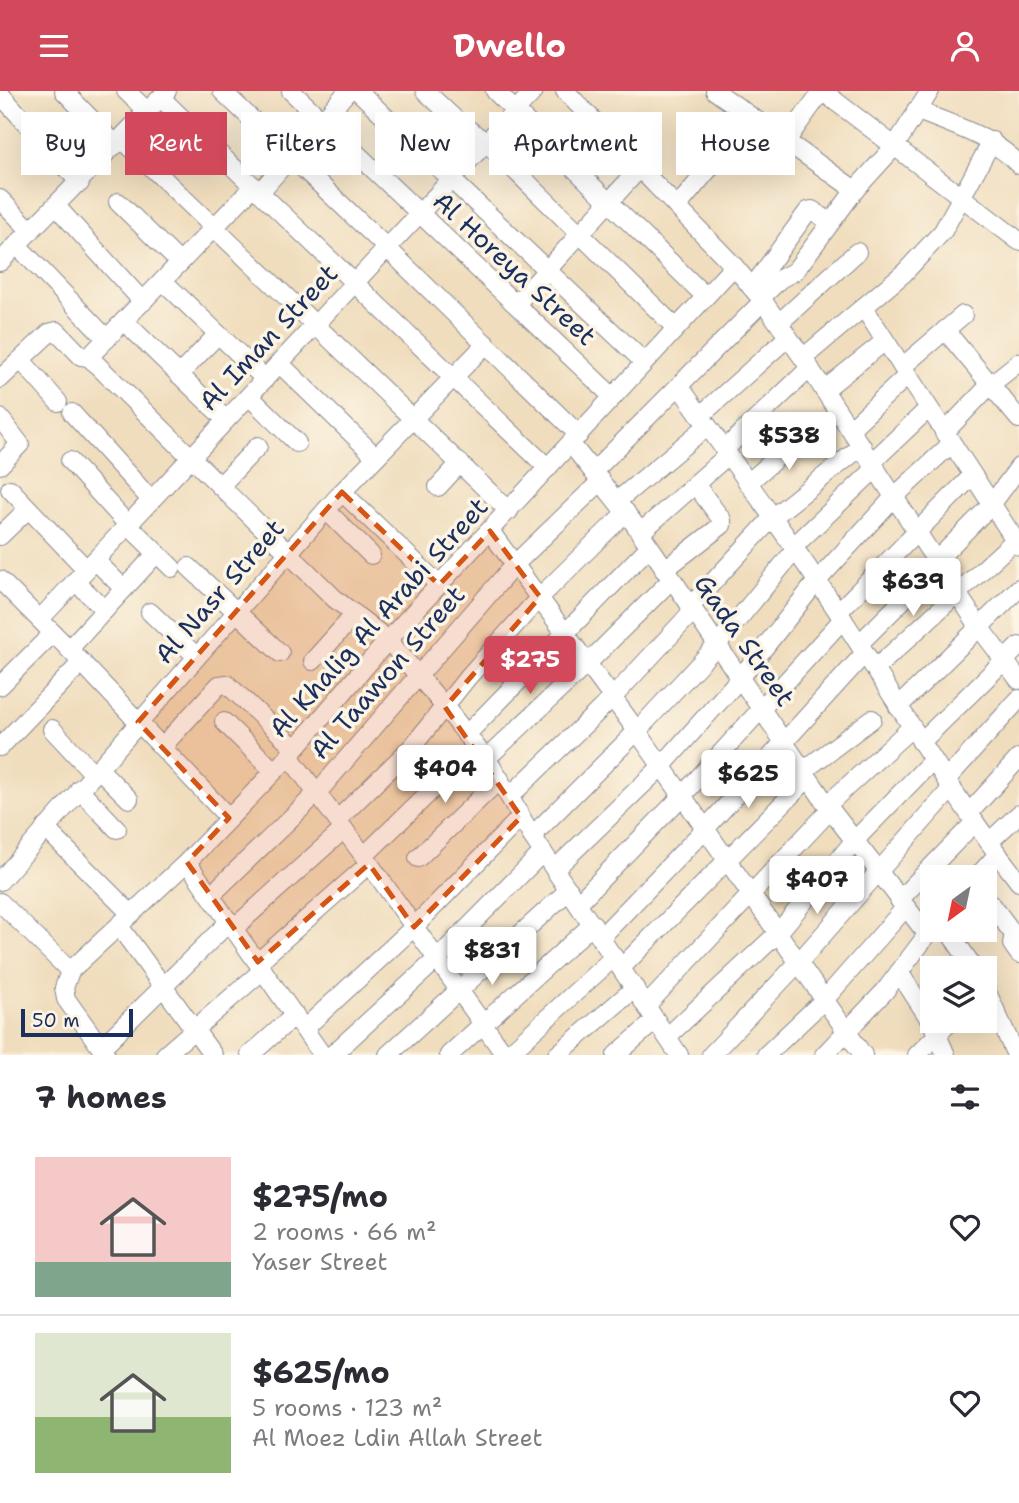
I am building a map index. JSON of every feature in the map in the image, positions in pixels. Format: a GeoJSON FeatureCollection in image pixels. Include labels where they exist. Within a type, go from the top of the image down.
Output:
{"type":"FeatureCollection","features":[{"type":"Feature","properties":{"kind":"street"},"geometry":{"type":"LineString","coordinates":[[64,91],[215,228],[509,511]]}},
{"type":"Feature","properties":{"kind":"street"},"geometry":{"type":"LineString","coordinates":[[126,91],[148,112],[164,94],[257,189],[548,468]]}},
{"type":"Feature","properties":{"kind":"street","name":"Gada Street"},"geometry":{"type":"LineString","coordinates":[[222,91],[244,112]]}},
{"type":"Feature","properties":{"kind":"street","name":"Al Horeya Street"},"geometry":{"type":"LineString","coordinates":[[291,91],[312,112]]}},
{"type":"Feature","properties":{"kind":"street"},"geometry":{"type":"LineString","coordinates":[[330,112],[348,91]]}},
{"type":"Feature","properties":{"kind":"street"},"geometry":{"type":"LineString","coordinates":[[358,91],[644,362]]}},
{"type":"Feature","properties":{"kind":"street"},"geometry":{"type":"LineString","coordinates":[[425,91],[457,121],[486,142],[675,327]]}},
{"type":"Feature","properties":{"kind":"street"},"geometry":{"type":"LineString","coordinates":[[495,91],[705,296]]}},
{"type":"Feature","properties":{"kind":"street","name":"Al Iman Street"},"geometry":{"type":"LineString","coordinates":[[40,619],[534,91]]}},
{"type":"Feature","properties":{"kind":"street"},"geometry":{"type":"LineString","coordinates":[[565,91],[585,112]]}},
{"type":"Feature","properties":{"kind":"street"},"geometry":{"type":"LineString","coordinates":[[715,91],[745,112]]}},
{"type":"Feature","properties":{"kind":"street"},"geometry":{"type":"LineString","coordinates":[[795,128],[822,91],[1019,241]]}},
{"type":"Feature","properties":{"kind":"street"},"geometry":{"type":"LineString","coordinates":[[759,296],[795,271],[855,190],[895,146],[930,91]]}},
{"type":"Feature","properties":{"kind":"street"},"geometry":{"type":"LineString","coordinates":[[0,94],[80,183]]}},
{"type":"Feature","properties":{"kind":"street"},"geometry":{"type":"LineString","coordinates":[[916,110],[992,141],[1019,165]]}},
{"type":"Feature","properties":{"kind":"street"},"geometry":{"type":"LineString","coordinates":[[0,262],[125,136]]}},
{"type":"Feature","properties":{"kind":"street"},"geometry":{"type":"LineString","coordinates":[[166,1055],[367,860],[476,747],[565,631],[695,484],[806,363],[904,273],[943,231],[992,141]]}},
{"type":"Feature","properties":{"kind":"street"},"geometry":{"type":"LineString","coordinates":[[795,147],[855,190]]}},
{"type":"Feature","properties":{"kind":"street","name":"Al Horeya Street"},"geometry":{"type":"LineString","coordinates":[[361,159],[613,397]]}},
{"type":"Feature","properties":{"kind":"street"},"geometry":{"type":"LineString","coordinates":[[89,357],[215,228],[272,175]]}},
{"type":"Feature","properties":{"kind":"street","name":"Gada Street"},"geometry":{"type":"LineString","coordinates":[[310,175],[486,345],[575,440],[597,477],[645,540],[741,677],[805,775],[902,904],[920,921]]}},
{"type":"Feature","properties":{"kind":"street"},"geometry":{"type":"LineString","coordinates":[[516,304],[634,175]]}},
{"type":"Feature","properties":{"kind":"street"},"geometry":{"type":"LineString","coordinates":[[647,175],[759,296],[917,529],[980,628],[1019,680]]}},
{"type":"Feature","properties":{"kind":"street"},"geometry":{"type":"LineString","coordinates":[[677,207],[704,175]]}},
{"type":"Feature","properties":{"kind":"street"},"geometry":{"type":"LineString","coordinates":[[0,199],[31,231]]}},
{"type":"Feature","properties":{"kind":"street"},"geometry":{"type":"LineString","coordinates":[[118,202],[180,263]]}},
{"type":"Feature","properties":{"kind":"street"},"geometry":{"type":"LineString","coordinates":[[56,206],[143,302]]}},
{"type":"Feature","properties":{"kind":"street"},"geometry":{"type":"LineString","coordinates":[[759,296],[808,211],[812,210],[830,222]]}},
{"type":"Feature","properties":{"kind":"street"},"geometry":{"type":"LineString","coordinates":[[17,245],[107,339]]}},
{"type":"Feature","properties":{"kind":"street"},"geometry":{"type":"LineString","coordinates":[[0,902],[70,971],[64,988],[66,999],[105,1053],[162,986],[340,825],[412,747],[468,677],[621,507],[704,421],[783,330],[857,253]]}},
{"type":"Feature","properties":{"kind":"street","name":"Al Khalig Al Arabi Street"},"geometry":{"type":"LineString","coordinates":[[70,971],[187,862],[292,752],[388,640],[734,266]]}},
{"type":"Feature","properties":{"kind":"street"},"geometry":{"type":"LineString","coordinates":[[163,281],[265,379]]}},
{"type":"Feature","properties":{"kind":"street","name":"Al Taawon Street"},"geometry":{"type":"LineString","coordinates":[[211,895],[317,793],[515,564],[680,387],[759,296]]}},
{"type":"Feature","properties":{"kind":"street"},"geometry":{"type":"LineString","coordinates":[[864,308],[1017,543],[875,669]]}},
{"type":"Feature","properties":{"kind":"street"},"geometry":{"type":"LineString","coordinates":[[850,429],[904,371],[963,315]]}},
{"type":"Feature","properties":{"kind":"street"},"geometry":{"type":"LineString","coordinates":[[124,321],[226,420]]}},
{"type":"Feature","properties":{"kind":"street"},"geometry":{"type":"LineString","coordinates":[[945,330],[1019,419]]}},
{"type":"Feature","properties":{"kind":"street"},"geometry":{"type":"LineString","coordinates":[[0,379],[53,331],[61,334],[81,356],[89,357],[327,590],[388,640],[445,707],[500,779],[532,836],[677,1054]]}},
{"type":"Feature","properties":{"kind":"street"},"geometry":{"type":"LineString","coordinates":[[179,375],[218,334]]}},
{"type":"Feature","properties":{"kind":"street"},"geometry":{"type":"LineString","coordinates":[[824,390],[886,341]]}},
{"type":"Feature","properties":{"kind":"street","name":"Al Nasr Street"},"geometry":{"type":"LineString","coordinates":[[0,881],[342,492],[486,345]]}},
{"type":"Feature","properties":{"kind":"street"},"geometry":{"type":"LineString","coordinates":[[21,359],[151,500]]}},
{"type":"Feature","properties":{"kind":"street"},"geometry":{"type":"LineString","coordinates":[[555,869],[660,767],[741,677],[817,581],[947,438],[990,385],[1019,362]]}},
{"type":"Feature","properties":{"kind":"street"},"geometry":{"type":"LineString","coordinates":[[279,363],[376,457]]}},
{"type":"Feature","properties":{"kind":"street"},"geometry":{"type":"LineString","coordinates":[[680,387],[773,516],[949,784],[1019,881]]}},
{"type":"Feature","properties":{"kind":"street"},"geometry":{"type":"LineString","coordinates":[[249,396],[297,443]]}},
{"type":"Feature","properties":{"kind":"street"},"geometry":{"type":"LineString","coordinates":[[532,836],[637,731],[717,645],[794,548],[870,459],[928,409]]}},
{"type":"Feature","properties":{"kind":"street"},"geometry":{"type":"LineString","coordinates":[[0,418],[20,444],[0,465]]}},
{"type":"Feature","properties":{"kind":"street"},"geometry":{"type":"LineString","coordinates":[[748,483],[805,433]]}},
{"type":"Feature","properties":{"kind":"street"},"geometry":{"type":"LineString","coordinates":[[220,487],[258,446]]}},
{"type":"Feature","properties":{"kind":"street"},"geometry":{"type":"LineString","coordinates":[[510,796],[613,697],[773,516],[870,459]]}},
{"type":"Feature","properties":{"kind":"street"},"geometry":{"type":"LineString","coordinates":[[70,461],[156,554],[180,568],[236,612],[279,653]]}},
{"type":"Feature","properties":{"kind":"street"},"geometry":{"type":"LineString","coordinates":[[438,487],[460,463]]}},
{"type":"Feature","properties":{"kind":"street"},"geometry":{"type":"LineString","coordinates":[[449,1055],[597,931],[705,829],[784,743],[862,649],[991,505],[1019,467]]}},
{"type":"Feature","properties":{"kind":"street"},"geometry":{"type":"LineString","coordinates":[[388,1055],[459,990],[574,896],[682,796],[917,529],[972,476]]}},
{"type":"Feature","properties":{"kind":"street"},"geometry":{"type":"LineString","coordinates":[[476,747],[588,663],[667,575],[723,525],[695,484]]}},
{"type":"Feature","properties":{"kind":"street"},"geometry":{"type":"LineString","coordinates":[[10,489],[86,570],[105,610]]}},
{"type":"Feature","properties":{"kind":"street"},"geometry":{"type":"LineString","coordinates":[[342,492],[439,585]]}},
{"type":"Feature","properties":{"kind":"street"},"geometry":{"type":"LineString","coordinates":[[0,536],[28,509]]}},
{"type":"Feature","properties":{"kind":"street"},"geometry":{"type":"LineString","coordinates":[[326,510],[371,555]]}},
{"type":"Feature","properties":{"kind":"street"},"geometry":{"type":"LineString","coordinates":[[490,531],[613,697],[863,1055]]}},
{"type":"Feature","properties":{"kind":"street"},"geometry":{"type":"LineString","coordinates":[[69,649],[156,554]]}},
{"type":"Feature","properties":{"kind":"street"},"geometry":{"type":"LineString","coordinates":[[86,570],[124,589]]}},
{"type":"Feature","properties":{"kind":"street"},"geometry":{"type":"LineString","coordinates":[[0,580],[82,662],[229,818]]}},
{"type":"Feature","properties":{"kind":"street"},"geometry":{"type":"LineString","coordinates":[[898,707],[1019,588]]}},
{"type":"Feature","properties":{"kind":"street"},"geometry":{"type":"LineString","coordinates":[[150,612],[197,656]]}},
{"type":"Feature","properties":{"kind":"street"},"geometry":{"type":"LineString","coordinates":[[313,661],[355,614]]}},
{"type":"Feature","properties":{"kind":"street"},"geometry":{"type":"LineString","coordinates":[[0,686],[53,633]]}},
{"type":"Feature","properties":{"kind":"street"},"geometry":{"type":"LineString","coordinates":[[617,1055],[829,807],[1019,646]]}},
{"type":"Feature","properties":{"kind":"street"},"geometry":{"type":"LineString","coordinates":[[0,747],[82,662]]}},
{"type":"Feature","properties":{"kind":"street"},"geometry":{"type":"LineString","coordinates":[[162,747],[219,685],[227,684],[292,752],[317,793],[506,1055],[618,963],[727,860],[805,775],[872,719]]}},
{"type":"Feature","properties":{"kind":"street"},"geometry":{"type":"LineString","coordinates":[[711,1055],[799,962],[1019,699]]}},
{"type":"Feature","properties":{"kind":"street"},"geometry":{"type":"LineString","coordinates":[[224,722],[274,771]]}},
{"type":"Feature","properties":{"kind":"street"},"geometry":{"type":"LineString","coordinates":[[52,729],[129,799]]}},
{"type":"Feature","properties":{"kind":"street"},"geometry":{"type":"LineString","coordinates":[[766,1055],[825,999],[1019,758]]}},
{"type":"Feature","properties":{"kind":"street"},"geometry":{"type":"LineString","coordinates":[[667,1037],[778,933],[853,841],[933,760]]}},
{"type":"Feature","properties":{"kind":"street"},"geometry":{"type":"LineString","coordinates":[[418,858],[500,779]]}},
{"type":"Feature","properties":{"kind":"street"},"geometry":{"type":"LineString","coordinates":[[79,789],[117,829]]}},
{"type":"Feature","properties":{"kind":"street"},"geometry":{"type":"LineString","coordinates":[[984,865],[1019,814]]}},
{"type":"Feature","properties":{"kind":"street"},"geometry":{"type":"LineString","coordinates":[[250,1055],[299,1022],[414,926],[521,817]]}},
{"type":"Feature","properties":{"kind":"street"},"geometry":{"type":"LineString","coordinates":[[45,828],[125,920],[162,986],[213,1055]]}},
{"type":"Feature","properties":{"kind":"street"},"geometry":{"type":"LineString","coordinates":[[331,1055],[437,958],[543,852]]}},
{"type":"Feature","properties":{"kind":"street"},"geometry":{"type":"LineString","coordinates":[[187,862],[323,1055]]}},
{"type":"Feature","properties":{"kind":"street"},"geometry":{"type":"LineString","coordinates":[[998,912],[1017,934],[1012,944],[1019,954]]}},
{"type":"Feature","properties":{"kind":"street"},"geometry":{"type":"LineString","coordinates":[[824,1055],[848,1032],[922,942]]}},
{"type":"Feature","properties":{"kind":"street"},"geometry":{"type":"LineString","coordinates":[[899,972],[938,1034],[946,1055]]}},
{"type":"Feature","properties":{"kind":"street"},"geometry":{"type":"LineString","coordinates":[[558,1055],[635,988]]}},
{"type":"Feature","properties":{"kind":"street"},"geometry":{"type":"LineString","coordinates":[[997,1014],[1016,1055]]}},
{"type":"Feature","properties":{"kind":"street"},"geometry":{"type":"LineString","coordinates":[[917,1055],[938,1034]]}},
{"type":"Feature","properties":{"kind":"highlighted area"},"geometry":{"type":"Polygon","coordinates":[[[342,492],[439,585],[490,531],[540,597],[445,707],[521,817],[414,927],[369,864],[258,962],[187,862],[229,818],[138,722],[342,492]]]}}]}
